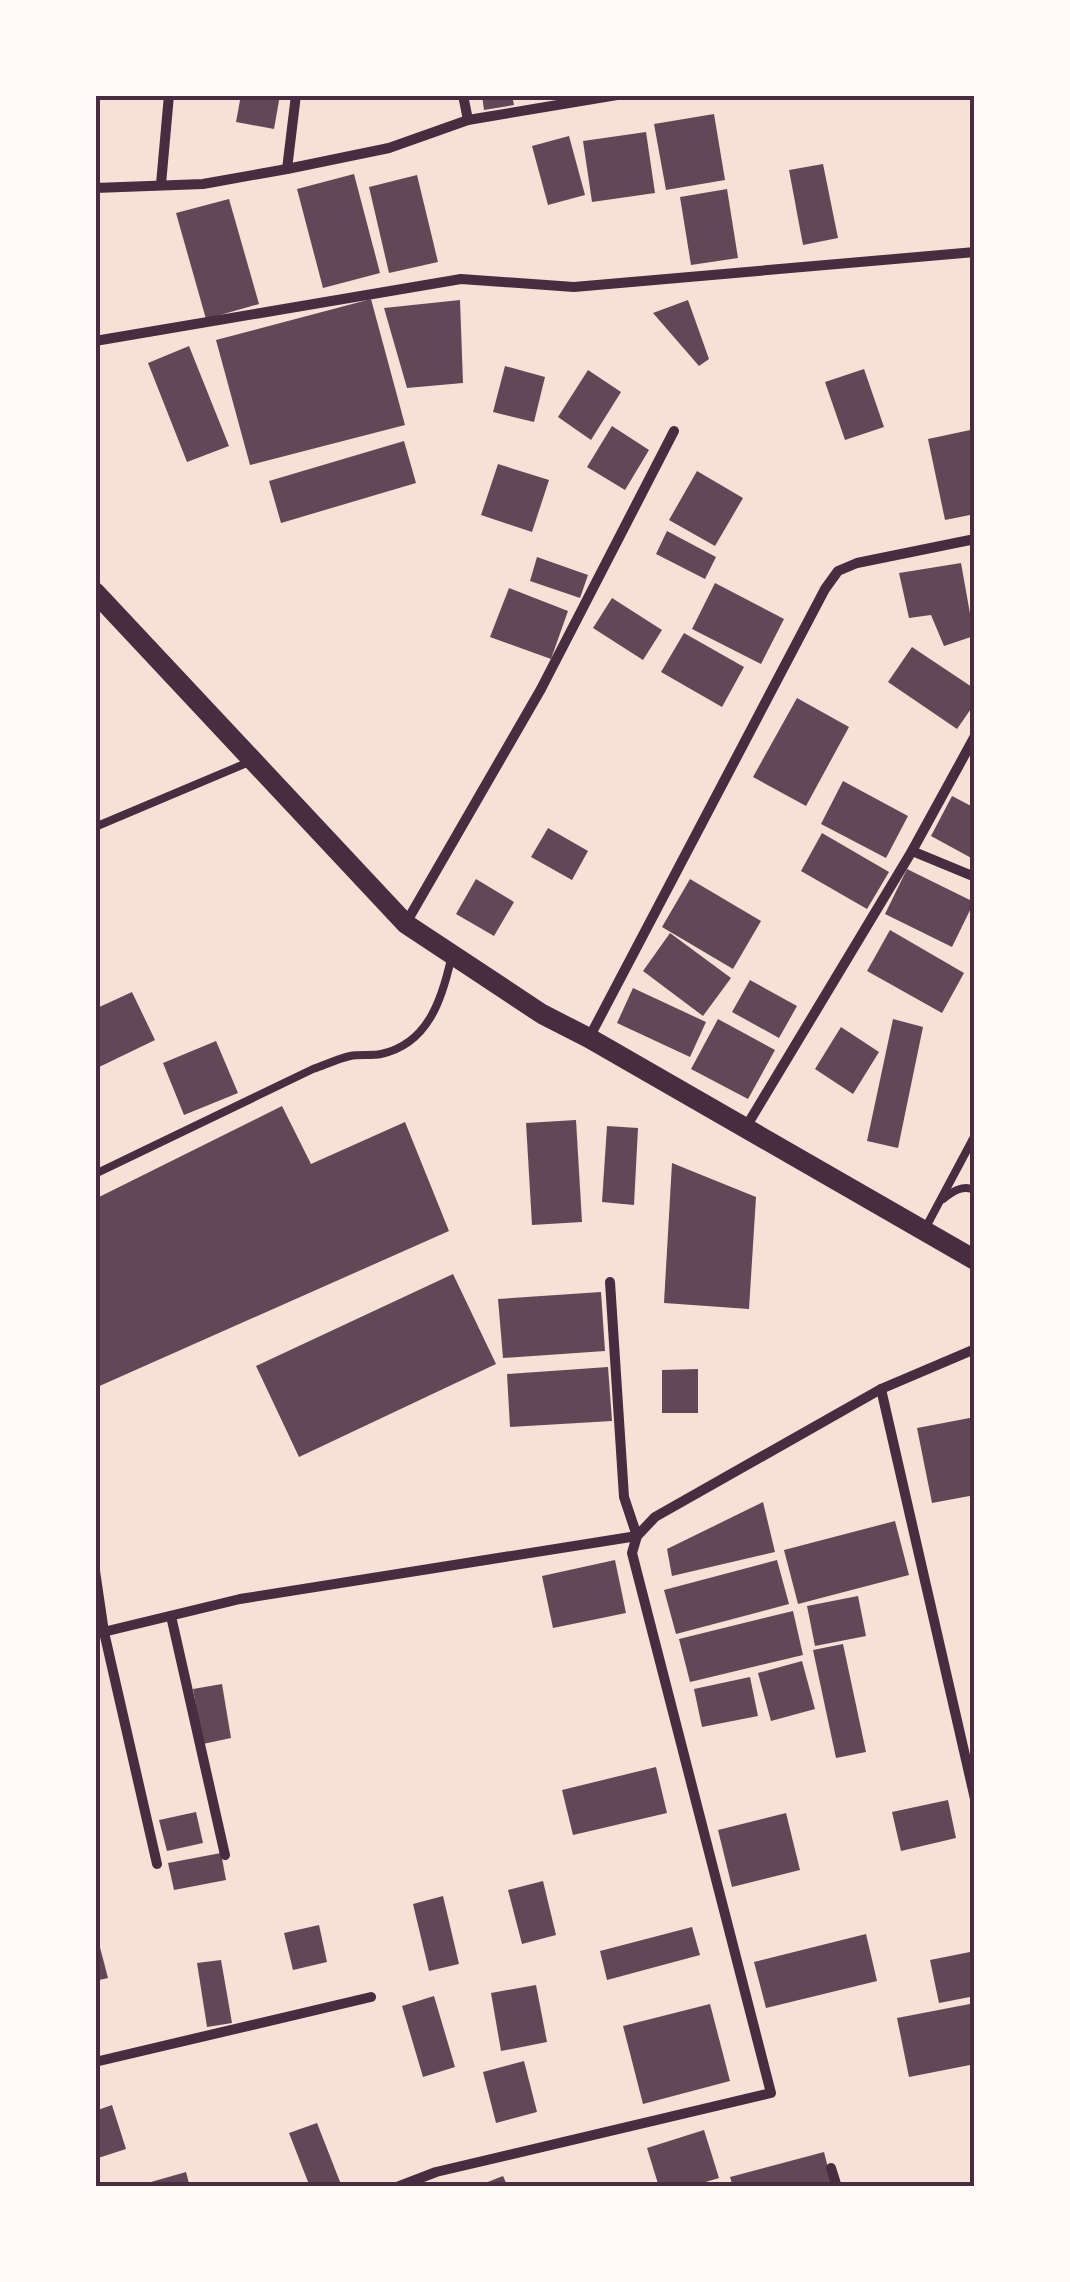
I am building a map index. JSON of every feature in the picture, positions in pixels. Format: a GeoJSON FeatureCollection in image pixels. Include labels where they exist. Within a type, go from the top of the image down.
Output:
{"type":"FeatureCollection","features":[{"type":"Feature","properties":{"kind":"main road"},"geometry":{"type":"LineString","coordinates":[[95,592],[406,924],[542,1014],[975,1260]]}},
{"type":"Feature","properties":{"kind":"street"},"geometry":{"type":"LineString","coordinates":[[161,184],[169,95]]}},
{"type":"Feature","properties":{"kind":"street"},"geometry":{"type":"LineString","coordinates":[[287,169],[296,95]]}},
{"type":"Feature","properties":{"kind":"street"},"geometry":{"type":"LineString","coordinates":[[463,95],[468,120]]}},
{"type":"Feature","properties":{"kind":"street"},"geometry":{"type":"LineString","coordinates":[[95,188],[203,184],[389,148],[468,120],[617,95]]}},
{"type":"Feature","properties":{"kind":"street"},"geometry":{"type":"LineString","coordinates":[[95,341],[461,279],[574,287],[975,252]]}},
{"type":"Feature","properties":{"kind":"street"},"geometry":{"type":"LineString","coordinates":[[406,924],[541,689],[674,431]]}},
{"type":"Feature","properties":{"kind":"street"},"geometry":{"type":"LineString","coordinates":[[589,1038],[825,588],[838,571],[857,563],[975,539]]}},
{"type":"Feature","properties":{"kind":"street"},"geometry":{"type":"LineString","coordinates":[[746,1128],[912,852],[975,736]]}},
{"type":"Feature","properties":{"kind":"street"},"geometry":{"type":"LineString","coordinates":[[912,852],[975,877]]}},
{"type":"Feature","properties":{"kind":"street"},"geometry":{"type":"LineString","coordinates":[[610,1282],[624,1497],[637,1536]]}},
{"type":"Feature","properties":{"kind":"street"},"geometry":{"type":"LineString","coordinates":[[397,2187],[436,2172],[771,2093],[632,1553],[637,1536],[656,1517],[881,1389],[975,1349]]}},
{"type":"Feature","properties":{"kind":"street"},"geometry":{"type":"LineString","coordinates":[[881,1389],[975,1799]]}},
{"type":"Feature","properties":{"kind":"street"},"geometry":{"type":"LineString","coordinates":[[100,1633],[240,1599],[637,1536]]}},
{"type":"Feature","properties":{"kind":"street"},"geometry":{"type":"LineString","coordinates":[[95,1571],[100,1633],[157,1864]]}},
{"type":"Feature","properties":{"kind":"street"},"geometry":{"type":"LineString","coordinates":[[171,1616],[225,1855]]}},
{"type":"Feature","properties":{"kind":"street"},"geometry":{"type":"LineString","coordinates":[[95,2062],[372,1997]]}},
{"type":"Feature","properties":{"kind":"street"},"geometry":{"type":"LineString","coordinates":[[831,2168],[837,2187]]}},
{"type":"Feature","properties":{"kind":"street"},"geometry":{"type":"LineString","coordinates":[[436,2172],[439,2187]]}},
{"type":"Feature","properties":{"kind":"lane"},"geometry":{"type":"LineString","coordinates":[[95,826],[253,760]]}},
{"type":"Feature","properties":{"kind":"lane"},"geometry":{"type":"LineString","coordinates":[[95,1174],[313,1069],[348,1056],[383,1054],[404,1044],[442,1002],[452,955]]}},
{"type":"Feature","properties":{"kind":"lane"},"geometry":{"type":"LineString","coordinates":[[924,1231],[975,1135]]}},
{"type":"Feature","properties":{"kind":"lane"},"geometry":{"type":"LineString","coordinates":[[939,1202],[953,1191],[975,1190]]}},
{"type":"Feature","properties":{"kind":"building"},"geometry":{"type":"Polygon","coordinates":[[[241,95],[280,95],[274,129],[236,122],[241,95]]]}},
{"type":"Feature","properties":{"kind":"building"},"geometry":{"type":"Polygon","coordinates":[[[482,95],[512,95],[514,105],[484,110],[482,95]]]}},
{"type":"Feature","properties":{"kind":"building"},"geometry":{"type":"Polygon","coordinates":[[[714,114],[725,180],[666,190],[654,124],[714,114]]]}},
{"type":"Feature","properties":{"kind":"building"},"geometry":{"type":"Polygon","coordinates":[[[646,132],[655,193],[592,202],[583,141],[646,132]]]}},
{"type":"Feature","properties":{"kind":"building"},"geometry":{"type":"Polygon","coordinates":[[[569,136],[585,195],[548,205],[532,146],[569,136]]]}},
{"type":"Feature","properties":{"kind":"building"},"geometry":{"type":"Polygon","coordinates":[[[823,164],[838,238],[803,245],[789,170],[823,164]]]}},
{"type":"Feature","properties":{"kind":"building"},"geometry":{"type":"Polygon","coordinates":[[[354,174],[380,273],[323,288],[297,189],[354,174]]]}},
{"type":"Feature","properties":{"kind":"building"},"geometry":{"type":"Polygon","coordinates":[[[417,175],[438,262],[389,273],[369,187],[417,175]]]}},
{"type":"Feature","properties":{"kind":"building"},"geometry":{"type":"Polygon","coordinates":[[[727,189],[738,258],[691,265],[680,197],[727,189]]]}},
{"type":"Feature","properties":{"kind":"building"},"geometry":{"type":"Polygon","coordinates":[[[229,199],[259,304],[206,319],[176,213],[229,199]]]}},
{"type":"Feature","properties":{"kind":"building"},"geometry":{"type":"Polygon","coordinates":[[[371,299],[405,425],[250,465],[216,340],[371,299]]]}},
{"type":"Feature","properties":{"kind":"building"},"geometry":{"type":"Polygon","coordinates":[[[460,300],[463,383],[407,388],[384,308],[460,300]]]}},
{"type":"Feature","properties":{"kind":"building"},"geometry":{"type":"Polygon","coordinates":[[[688,300],[709,359],[699,366],[653,313],[688,300]]]}},
{"type":"Feature","properties":{"kind":"building"},"geometry":{"type":"Polygon","coordinates":[[[189,346],[229,446],[187,462],[148,363],[189,346]]]}},
{"type":"Feature","properties":{"kind":"building"},"geometry":{"type":"Polygon","coordinates":[[[505,366],[545,377],[534,422],[493,412],[505,366]]]}},
{"type":"Feature","properties":{"kind":"building"},"geometry":{"type":"Polygon","coordinates":[[[864,369],[884,427],[845,440],[825,382],[864,369]]]}},
{"type":"Feature","properties":{"kind":"building"},"geometry":{"type":"Polygon","coordinates":[[[588,370],[621,392],[591,440],[558,417],[588,370]]]}},
{"type":"Feature","properties":{"kind":"building"},"geometry":{"type":"Polygon","coordinates":[[[612,426],[649,450],[625,490],[587,467],[612,426]]]}},
{"type":"Feature","properties":{"kind":"building"},"geometry":{"type":"Polygon","coordinates":[[[975,429],[975,514],[945,520],[928,439],[975,429]]]}},
{"type":"Feature","properties":{"kind":"building"},"geometry":{"type":"Polygon","coordinates":[[[404,441],[416,483],[281,523],[269,481],[404,441]]]}},
{"type":"Feature","properties":{"kind":"building"},"geometry":{"type":"Polygon","coordinates":[[[498,464],[549,480],[532,532],[481,515],[498,464]]]}},
{"type":"Feature","properties":{"kind":"building"},"geometry":{"type":"Polygon","coordinates":[[[697,471],[743,498],[715,546],[669,520],[697,471]]]}},
{"type":"Feature","properties":{"kind":"building"},"geometry":{"type":"Polygon","coordinates":[[[667,531],[716,557],[705,579],[656,554],[667,531]]]}},
{"type":"Feature","properties":{"kind":"building"},"geometry":{"type":"Polygon","coordinates":[[[537,557],[588,575],[580,598],[530,581],[537,557]]]}},
{"type":"Feature","properties":{"kind":"building"},"geometry":{"type":"Polygon","coordinates":[[[961,563],[974,636],[944,646],[931,615],[909,618],[899,573],[961,563]]]}},
{"type":"Feature","properties":{"kind":"building"},"geometry":{"type":"Polygon","coordinates":[[[715,583],[784,619],[761,664],[692,629],[715,583]]]}},
{"type":"Feature","properties":{"kind":"building"},"geometry":{"type":"Polygon","coordinates":[[[509,588],[568,611],[551,659],[490,637],[509,588]]]}},
{"type":"Feature","properties":{"kind":"building"},"geometry":{"type":"Polygon","coordinates":[[[612,598],[662,630],[643,660],[593,628],[612,598]]]}},
{"type":"Feature","properties":{"kind":"building"},"geometry":{"type":"Polygon","coordinates":[[[684,633],[744,667],[722,707],[661,672],[684,633]]]}},
{"type":"Feature","properties":{"kind":"building"},"geometry":{"type":"Polygon","coordinates":[[[912,647],[975,689],[975,703],[957,729],[888,682],[912,647]]]}},
{"type":"Feature","properties":{"kind":"building"},"geometry":{"type":"Polygon","coordinates":[[[797,698],[849,727],[806,806],[753,777],[797,698]]]}},
{"type":"Feature","properties":{"kind":"building"},"geometry":{"type":"Polygon","coordinates":[[[843,781],[908,816],[886,858],[821,824],[843,781]]]}},
{"type":"Feature","properties":{"kind":"building"},"geometry":{"type":"Polygon","coordinates":[[[952,796],[975,808],[975,860],[931,836],[952,796]]]}},
{"type":"Feature","properties":{"kind":"building"},"geometry":{"type":"Polygon","coordinates":[[[548,828],[588,851],[572,880],[531,857],[548,828]]]}},
{"type":"Feature","properties":{"kind":"building"},"geometry":{"type":"Polygon","coordinates":[[[822,833],[889,872],[867,909],[801,871],[822,833]]]}},
{"type":"Feature","properties":{"kind":"building"},"geometry":{"type":"Polygon","coordinates":[[[907,869],[974,902],[952,947],[885,914],[907,869]]]}},
{"type":"Feature","properties":{"kind":"building"},"geometry":{"type":"Polygon","coordinates":[[[476,879],[514,902],[494,936],[456,914],[476,879]]]}},
{"type":"Feature","properties":{"kind":"building"},"geometry":{"type":"Polygon","coordinates":[[[690,879],[761,921],[733,969],[662,927],[690,879]]]}},
{"type":"Feature","properties":{"kind":"building"},"geometry":{"type":"Polygon","coordinates":[[[890,930],[964,973],[942,1013],[867,971],[890,930]]]}},
{"type":"Feature","properties":{"kind":"building"},"geometry":{"type":"Polygon","coordinates":[[[670,933],[731,978],[703,1016],[643,971],[670,933]]]}},
{"type":"Feature","properties":{"kind":"building"},"geometry":{"type":"Polygon","coordinates":[[[750,980],[797,1006],[779,1038],[732,1012],[750,980]]]}},
{"type":"Feature","properties":{"kind":"building"},"geometry":{"type":"Polygon","coordinates":[[[633,988],[706,1022],[690,1057],[617,1023],[633,988]]]}},
{"type":"Feature","properties":{"kind":"building"},"geometry":{"type":"Polygon","coordinates":[[[132,992],[155,1040],[95,1069],[95,1009],[132,992]]]}},
{"type":"Feature","properties":{"kind":"building"},"geometry":{"type":"Polygon","coordinates":[[[718,1019],[775,1050],[748,1099],[691,1069],[718,1019]]]}},
{"type":"Feature","properties":{"kind":"building"},"geometry":{"type":"Polygon","coordinates":[[[893,1019],[923,1027],[898,1148],[867,1141],[893,1019]]]}},
{"type":"Feature","properties":{"kind":"building"},"geometry":{"type":"Polygon","coordinates":[[[841,1027],[879,1052],[853,1094],[815,1069],[841,1027]]]}},
{"type":"Feature","properties":{"kind":"building"},"geometry":{"type":"Polygon","coordinates":[[[216,1041],[238,1093],[184,1115],[163,1063],[216,1041]]]}},
{"type":"Feature","properties":{"kind":"building"},"geometry":{"type":"Polygon","coordinates":[[[282,1106],[311,1164],[405,1122],[449,1231],[95,1388],[95,1199],[282,1106]]]}},
{"type":"Feature","properties":{"kind":"building"},"geometry":{"type":"Polygon","coordinates":[[[576,1120],[582,1222],[532,1225],[526,1123],[576,1120]]]}},
{"type":"Feature","properties":{"kind":"building"},"geometry":{"type":"Polygon","coordinates":[[[607,1126],[638,1128],[634,1205],[602,1202],[607,1126]]]}},
{"type":"Feature","properties":{"kind":"building"},"geometry":{"type":"Polygon","coordinates":[[[672,1163],[756,1197],[749,1309],[664,1303],[672,1163]]]}},
{"type":"Feature","properties":{"kind":"building"},"geometry":{"type":"Polygon","coordinates":[[[453,1274],[496,1364],[299,1457],[256,1366],[453,1274]]]}},
{"type":"Feature","properties":{"kind":"building"},"geometry":{"type":"Polygon","coordinates":[[[601,1292],[605,1351],[503,1358],[498,1299],[601,1292]]]}},
{"type":"Feature","properties":{"kind":"building"},"geometry":{"type":"Polygon","coordinates":[[[608,1367],[612,1421],[510,1427],[507,1374],[608,1367]]]}},
{"type":"Feature","properties":{"kind":"building"},"geometry":{"type":"Polygon","coordinates":[[[698,1369],[698,1413],[662,1413],[662,1370],[698,1369]]]}},
{"type":"Feature","properties":{"kind":"building"},"geometry":{"type":"Polygon","coordinates":[[[975,1417],[975,1495],[932,1503],[917,1428],[975,1417]]]}},
{"type":"Feature","properties":{"kind":"building"},"geometry":{"type":"Polygon","coordinates":[[[763,1502],[775,1552],[672,1576],[667,1549],[763,1502]]]}},
{"type":"Feature","properties":{"kind":"building"},"geometry":{"type":"Polygon","coordinates":[[[895,1521],[909,1575],[798,1604],[784,1550],[895,1521]]]}},
{"type":"Feature","properties":{"kind":"building"},"geometry":{"type":"Polygon","coordinates":[[[615,1560],[626,1613],[553,1628],[542,1576],[615,1560]]]}},
{"type":"Feature","properties":{"kind":"building"},"geometry":{"type":"Polygon","coordinates":[[[777,1560],[789,1604],[676,1634],[664,1590],[777,1560]]]}},
{"type":"Feature","properties":{"kind":"building"},"geometry":{"type":"Polygon","coordinates":[[[858,1596],[866,1636],[815,1646],[807,1606],[858,1596]]]}},
{"type":"Feature","properties":{"kind":"building"},"geometry":{"type":"Polygon","coordinates":[[[793,1611],[803,1655],[690,1682],[679,1639],[793,1611]]]}},
{"type":"Feature","properties":{"kind":"building"},"geometry":{"type":"Polygon","coordinates":[[[843,1644],[866,1752],[836,1758],[813,1650],[843,1644]]]}},
{"type":"Feature","properties":{"kind":"building"},"geometry":{"type":"Polygon","coordinates":[[[802,1661],[815,1709],[771,1721],[758,1673],[802,1661]]]}},
{"type":"Feature","properties":{"kind":"building"},"geometry":{"type":"Polygon","coordinates":[[[750,1677],[758,1716],[702,1727],[694,1689],[750,1677]]]}},
{"type":"Feature","properties":{"kind":"building"},"geometry":{"type":"Polygon","coordinates":[[[222,1684],[231,1738],[203,1744],[193,1689],[222,1684]]]}},
{"type":"Feature","properties":{"kind":"building"},"geometry":{"type":"Polygon","coordinates":[[[656,1767],[667,1813],[573,1835],[562,1790],[656,1767]]]}},
{"type":"Feature","properties":{"kind":"building"},"geometry":{"type":"Polygon","coordinates":[[[948,1800],[956,1838],[901,1851],[892,1812],[948,1800]]]}},
{"type":"Feature","properties":{"kind":"building"},"geometry":{"type":"Polygon","coordinates":[[[196,1812],[203,1843],[167,1851],[159,1820],[196,1812]]]}},
{"type":"Feature","properties":{"kind":"building"},"geometry":{"type":"Polygon","coordinates":[[[786,1813],[800,1870],[732,1887],[718,1830],[786,1813]]]}},
{"type":"Feature","properties":{"kind":"building"},"geometry":{"type":"Polygon","coordinates":[[[221,1853],[226,1880],[174,1890],[168,1863],[221,1853]]]}},
{"type":"Feature","properties":{"kind":"building"},"geometry":{"type":"Polygon","coordinates":[[[543,1881],[556,1935],[522,1944],[508,1890],[543,1881]]]}},
{"type":"Feature","properties":{"kind":"building"},"geometry":{"type":"Polygon","coordinates":[[[443,1896],[459,1964],[429,1971],[413,1904],[443,1896]]]}},
{"type":"Feature","properties":{"kind":"building"},"geometry":{"type":"Polygon","coordinates":[[[319,1925],[327,1962],[293,1970],[284,1933],[319,1925]]]}},
{"type":"Feature","properties":{"kind":"building"},"geometry":{"type":"Polygon","coordinates":[[[692,1927],[700,1955],[607,1980],[600,1951],[692,1927]]]}},
{"type":"Feature","properties":{"kind":"building"},"geometry":{"type":"Polygon","coordinates":[[[95,1933],[108,1978],[95,1981],[95,1933]]]}},
{"type":"Feature","properties":{"kind":"building"},"geometry":{"type":"Polygon","coordinates":[[[866,1934],[877,1981],[766,2008],[754,1962],[866,1934]]]}},
{"type":"Feature","properties":{"kind":"building"},"geometry":{"type":"Polygon","coordinates":[[[975,1951],[975,1996],[939,2003],[930,1960],[975,1951]]]}},
{"type":"Feature","properties":{"kind":"building"},"geometry":{"type":"Polygon","coordinates":[[[221,1960],[232,2023],[207,2027],[197,1963],[221,1960]]]}},
{"type":"Feature","properties":{"kind":"building"},"geometry":{"type":"Polygon","coordinates":[[[536,1985],[547,2042],[501,2051],[491,1993],[536,1985]]]}},
{"type":"Feature","properties":{"kind":"building"},"geometry":{"type":"Polygon","coordinates":[[[434,1996],[455,2067],[423,2077],[402,2006],[434,1996]]]}},
{"type":"Feature","properties":{"kind":"building"},"geometry":{"type":"Polygon","coordinates":[[[975,2003],[975,2064],[909,2077],[897,2018],[975,2003]]]}},
{"type":"Feature","properties":{"kind":"building"},"geometry":{"type":"Polygon","coordinates":[[[710,2004],[730,2081],[643,2104],[623,2026],[710,2004]]]}},
{"type":"Feature","properties":{"kind":"building"},"geometry":{"type":"Polygon","coordinates":[[[524,2061],[537,2112],[496,2123],[483,2072],[524,2061]]]}},
{"type":"Feature","properties":{"kind":"building"},"geometry":{"type":"Polygon","coordinates":[[[112,2105],[126,2149],[95,2159],[95,2111],[112,2105]]]}},
{"type":"Feature","properties":{"kind":"building"},"geometry":{"type":"Polygon","coordinates":[[[317,2123],[342,2187],[310,2187],[289,2133],[317,2123]]]}},
{"type":"Feature","properties":{"kind":"building"},"geometry":{"type":"Polygon","coordinates":[[[704,2130],[719,2178],[689,2187],[659,2187],[647,2148],[704,2130]]]}},
{"type":"Feature","properties":{"kind":"building"},"geometry":{"type":"Polygon","coordinates":[[[824,2152],[833,2187],[733,2187],[730,2177],[824,2152]]]}},
{"type":"Feature","properties":{"kind":"building"},"geometry":{"type":"Polygon","coordinates":[[[186,2172],[190,2187],[153,2187],[151,2182],[186,2172]]]}},
{"type":"Feature","properties":{"kind":"building"},"geometry":{"type":"Polygon","coordinates":[[[503,2176],[508,2187],[475,2187],[503,2176]]]}}]}
